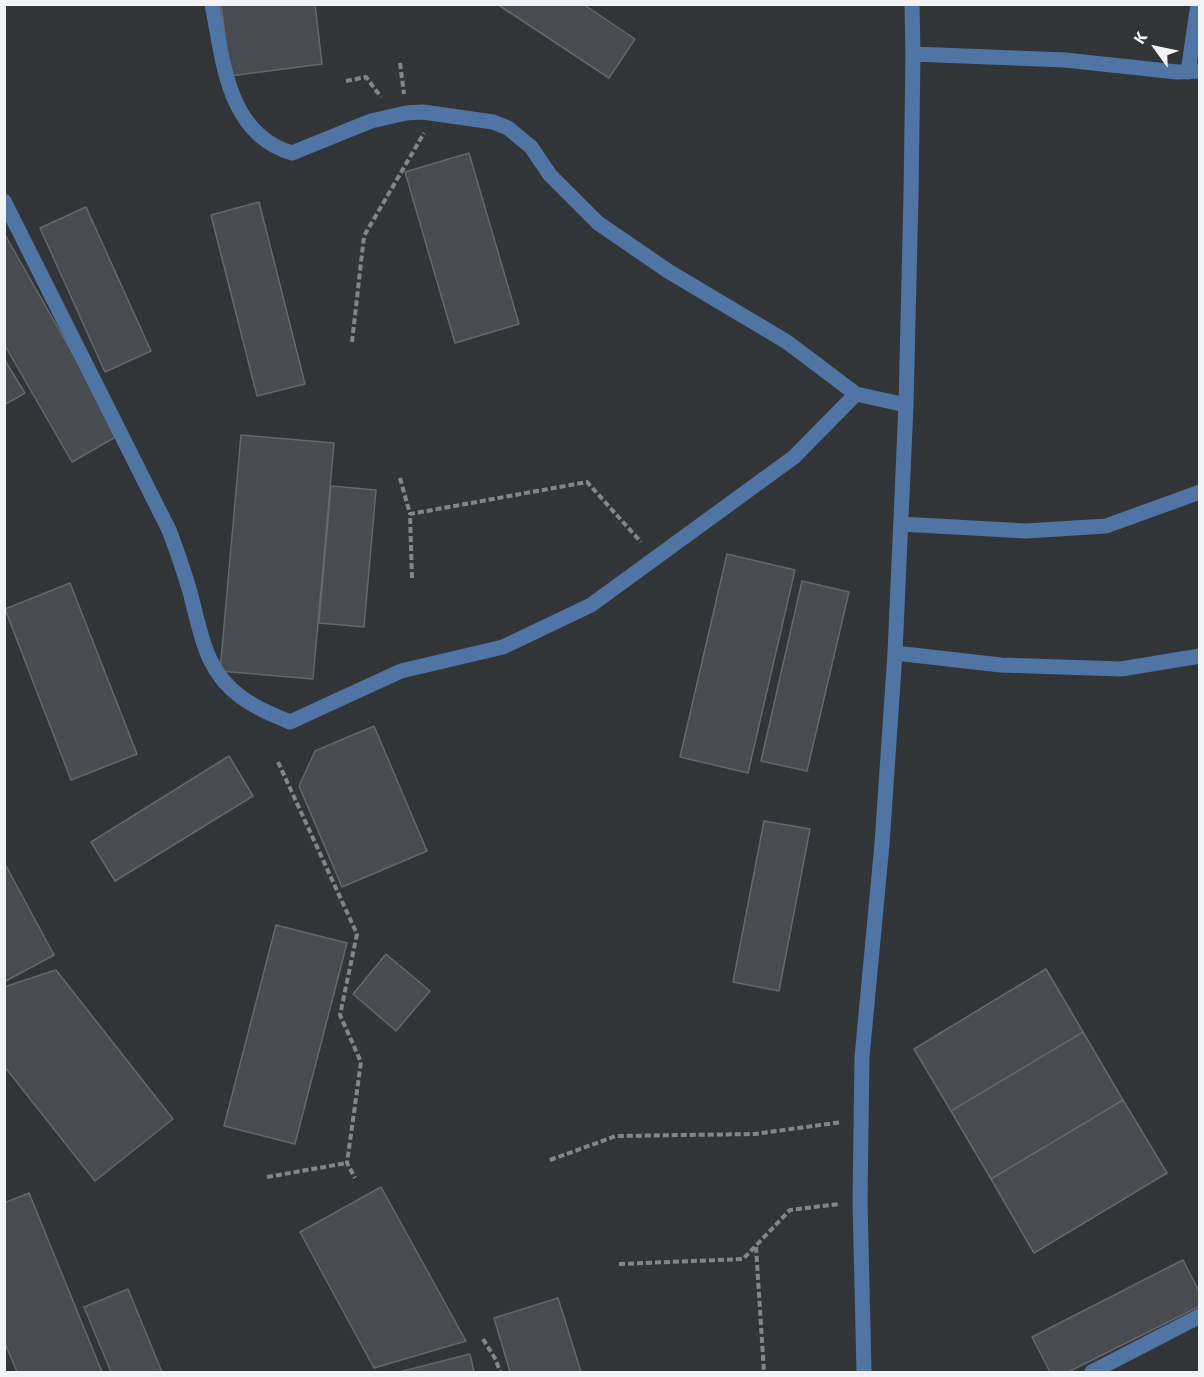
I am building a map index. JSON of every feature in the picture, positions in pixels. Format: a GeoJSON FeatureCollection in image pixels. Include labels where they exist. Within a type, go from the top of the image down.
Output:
{"type":"FeatureCollection","features":[{"type":"Feature","properties":{"kind":"street"},"geometry":{"type":"LineString","coordinates":[[212,4],[228,87],[242,114],[269,144],[292,153],[371,121],[400,114],[435,114],[493,122],[508,128],[531,147],[550,175],[598,223],[669,272],[787,342],[856,394],[906,405]]}},
{"type":"Feature","properties":{"kind":"street"},"geometry":{"type":"LineString","coordinates":[[864,1372],[860,1201],[862,1057],[882,844],[895,652],[906,405],[912,4]]}},
{"type":"Feature","properties":{"kind":"street"},"geometry":{"type":"LineString","coordinates":[[913,54],[1065,60],[1194,72],[1198,4]]}},
{"type":"Feature","properties":{"kind":"street"},"geometry":{"type":"LineString","coordinates":[[4,201],[169,530],[182,563],[203,647],[211,663],[222,679],[239,696],[259,709],[290,722],[401,670],[502,647],[591,605],[794,457],[856,394]]}},
{"type":"Feature","properties":{"kind":"street"},"geometry":{"type":"LineString","coordinates":[[901,524],[1026,531],[1106,526],[1200,492]]}},
{"type":"Feature","properties":{"kind":"street"},"geometry":{"type":"LineString","coordinates":[[895,652],[1001,665],[1121,669],[1200,657]]}},
{"type":"Feature","properties":{"kind":"street"},"geometry":{"type":"LineString","coordinates":[[1092,1372],[1200,1316]]}},
{"type":"Feature","properties":{"kind":"path"},"geometry":{"type":"LineString","coordinates":[[400,63],[400,114]]}},
{"type":"Feature","properties":{"kind":"path"},"geometry":{"type":"LineString","coordinates":[[346,81],[366,77],[400,114]]}},
{"type":"Feature","properties":{"kind":"path"},"geometry":{"type":"LineString","coordinates":[[352,342],[364,236],[435,114]]}},
{"type":"Feature","properties":{"kind":"path"},"geometry":{"type":"LineString","coordinates":[[400,478],[410,514],[412,578]]}},
{"type":"Feature","properties":{"kind":"path"},"geometry":{"type":"LineString","coordinates":[[410,514],[587,482],[655,558]]}},
{"type":"Feature","properties":{"kind":"path"},"geometry":{"type":"LineString","coordinates":[[278,762],[357,934],[340,1015],[361,1062],[347,1162],[355,1178]]}},
{"type":"Feature","properties":{"kind":"path"},"geometry":{"type":"LineString","coordinates":[[550,1160],[616,1136],[755,1134],[861,1119]]}},
{"type":"Feature","properties":{"kind":"path"},"geometry":{"type":"LineString","coordinates":[[267,1177],[347,1162]]}},
{"type":"Feature","properties":{"kind":"path"},"geometry":{"type":"LineString","coordinates":[[620,1264],[743,1259],[790,1210],[860,1201]]}},
{"type":"Feature","properties":{"kind":"path"},"geometry":{"type":"LineString","coordinates":[[756,1246],[764,1372]]}},
{"type":"Feature","properties":{"kind":"path"},"geometry":{"type":"LineString","coordinates":[[483,1339],[496,1360],[500,1372]]}},
{"type":"Feature","properties":{"kind":"building"},"geometry":{"type":"Polygon","coordinates":[[[221,4],[315,4],[322,64],[230,76],[221,4]]]}},
{"type":"Feature","properties":{"kind":"building"},"geometry":{"type":"Polygon","coordinates":[[[497,4],[583,4],[635,39],[609,78],[497,4]]]}},
{"type":"Feature","properties":{"kind":"building"},"geometry":{"type":"Polygon","coordinates":[[[469,153],[519,324],[455,343],[405,172],[469,153]]]}},
{"type":"Feature","properties":{"kind":"building"},"geometry":{"type":"Polygon","coordinates":[[[259,202],[305,384],[257,396],[211,215],[259,202]]]}},
{"type":"Feature","properties":{"kind":"building"},"geometry":{"type":"Polygon","coordinates":[[[86,207],[151,351],[105,372],[40,228],[86,207]]]}},
{"type":"Feature","properties":{"kind":"building"},"geometry":{"type":"Polygon","coordinates":[[[4,233],[119,435],[72,462],[4,344],[4,233]]]}},
{"type":"Feature","properties":{"kind":"building"},"geometry":{"type":"Polygon","coordinates":[[[4,359],[25,393],[4,405],[4,359]]]}},
{"type":"Feature","properties":{"kind":"building"},"geometry":{"type":"Polygon","coordinates":[[[241,435],[334,443],[313,679],[220,671],[241,435]]]}},
{"type":"Feature","properties":{"kind":"building"},"geometry":{"type":"Polygon","coordinates":[[[331,486],[376,490],[364,627],[319,623],[331,486]]]}},
{"type":"Feature","properties":{"kind":"building"},"geometry":{"type":"Polygon","coordinates":[[[727,554],[795,570],[748,773],[680,757],[727,554]]]}},
{"type":"Feature","properties":{"kind":"building"},"geometry":{"type":"Polygon","coordinates":[[[802,581],[849,592],[807,771],[761,761],[802,581]]]}},
{"type":"Feature","properties":{"kind":"building"},"geometry":{"type":"Polygon","coordinates":[[[70,583],[137,754],[71,780],[5,609],[70,583]]]}},
{"type":"Feature","properties":{"kind":"building"},"geometry":{"type":"Polygon","coordinates":[[[374,726],[427,851],[342,887],[299,786],[315,751],[374,726]]]}},
{"type":"Feature","properties":{"kind":"building"},"geometry":{"type":"Polygon","coordinates":[[[229,756],[253,796],[115,881],[91,842],[229,756]]]}},
{"type":"Feature","properties":{"kind":"building"},"geometry":{"type":"Polygon","coordinates":[[[764,821],[810,829],[779,991],[733,982],[764,821]]]}},
{"type":"Feature","properties":{"kind":"building"},"geometry":{"type":"Polygon","coordinates":[[[4,862],[54,955],[4,982],[4,862]]]}},
{"type":"Feature","properties":{"kind":"building"},"geometry":{"type":"Polygon","coordinates":[[[276,925],[347,943],[295,1144],[224,1126],[276,925]]]}},
{"type":"Feature","properties":{"kind":"building"},"geometry":{"type":"Polygon","coordinates":[[[386,954],[430,991],[396,1031],[353,994],[386,954]]]}},
{"type":"Feature","properties":{"kind":"building"},"geometry":{"type":"Polygon","coordinates":[[[1046,969],[1083,1032],[951,1111],[914,1049],[1046,969]]]}},
{"type":"Feature","properties":{"kind":"building"},"geometry":{"type":"Polygon","coordinates":[[[56,970],[173,1119],[95,1181],[4,1066],[4,987],[56,970]]]}},
{"type":"Feature","properties":{"kind":"building"},"geometry":{"type":"Polygon","coordinates":[[[1083,1032],[1123,1100],[991,1179],[951,1111],[1083,1032]]]}},
{"type":"Feature","properties":{"kind":"building"},"geometry":{"type":"Polygon","coordinates":[[[1123,1100],[1167,1173],[1034,1253],[991,1179],[1123,1100]]]}},
{"type":"Feature","properties":{"kind":"building"},"geometry":{"type":"Polygon","coordinates":[[[381,1187],[466,1341],[374,1368],[300,1232],[381,1187]]]}},
{"type":"Feature","properties":{"kind":"building"},"geometry":{"type":"Polygon","coordinates":[[[29,1193],[102,1372],[17,1372],[4,1341],[4,1203],[29,1193]]]}},
{"type":"Feature","properties":{"kind":"building"},"geometry":{"type":"Polygon","coordinates":[[[1183,1260],[1200,1293],[1200,1306],[1068,1372],[1050,1372],[1032,1337],[1183,1260]]]}},
{"type":"Feature","properties":{"kind":"building"},"geometry":{"type":"Polygon","coordinates":[[[128,1289],[162,1372],[111,1372],[84,1307],[128,1289]]]}},
{"type":"Feature","properties":{"kind":"building"},"geometry":{"type":"Polygon","coordinates":[[[558,1298],[581,1372],[510,1372],[494,1318],[558,1298]]]}},
{"type":"Feature","properties":{"kind":"building"},"geometry":{"type":"Polygon","coordinates":[[[470,1354],[474,1372],[399,1372],[470,1354]]]}}]}
